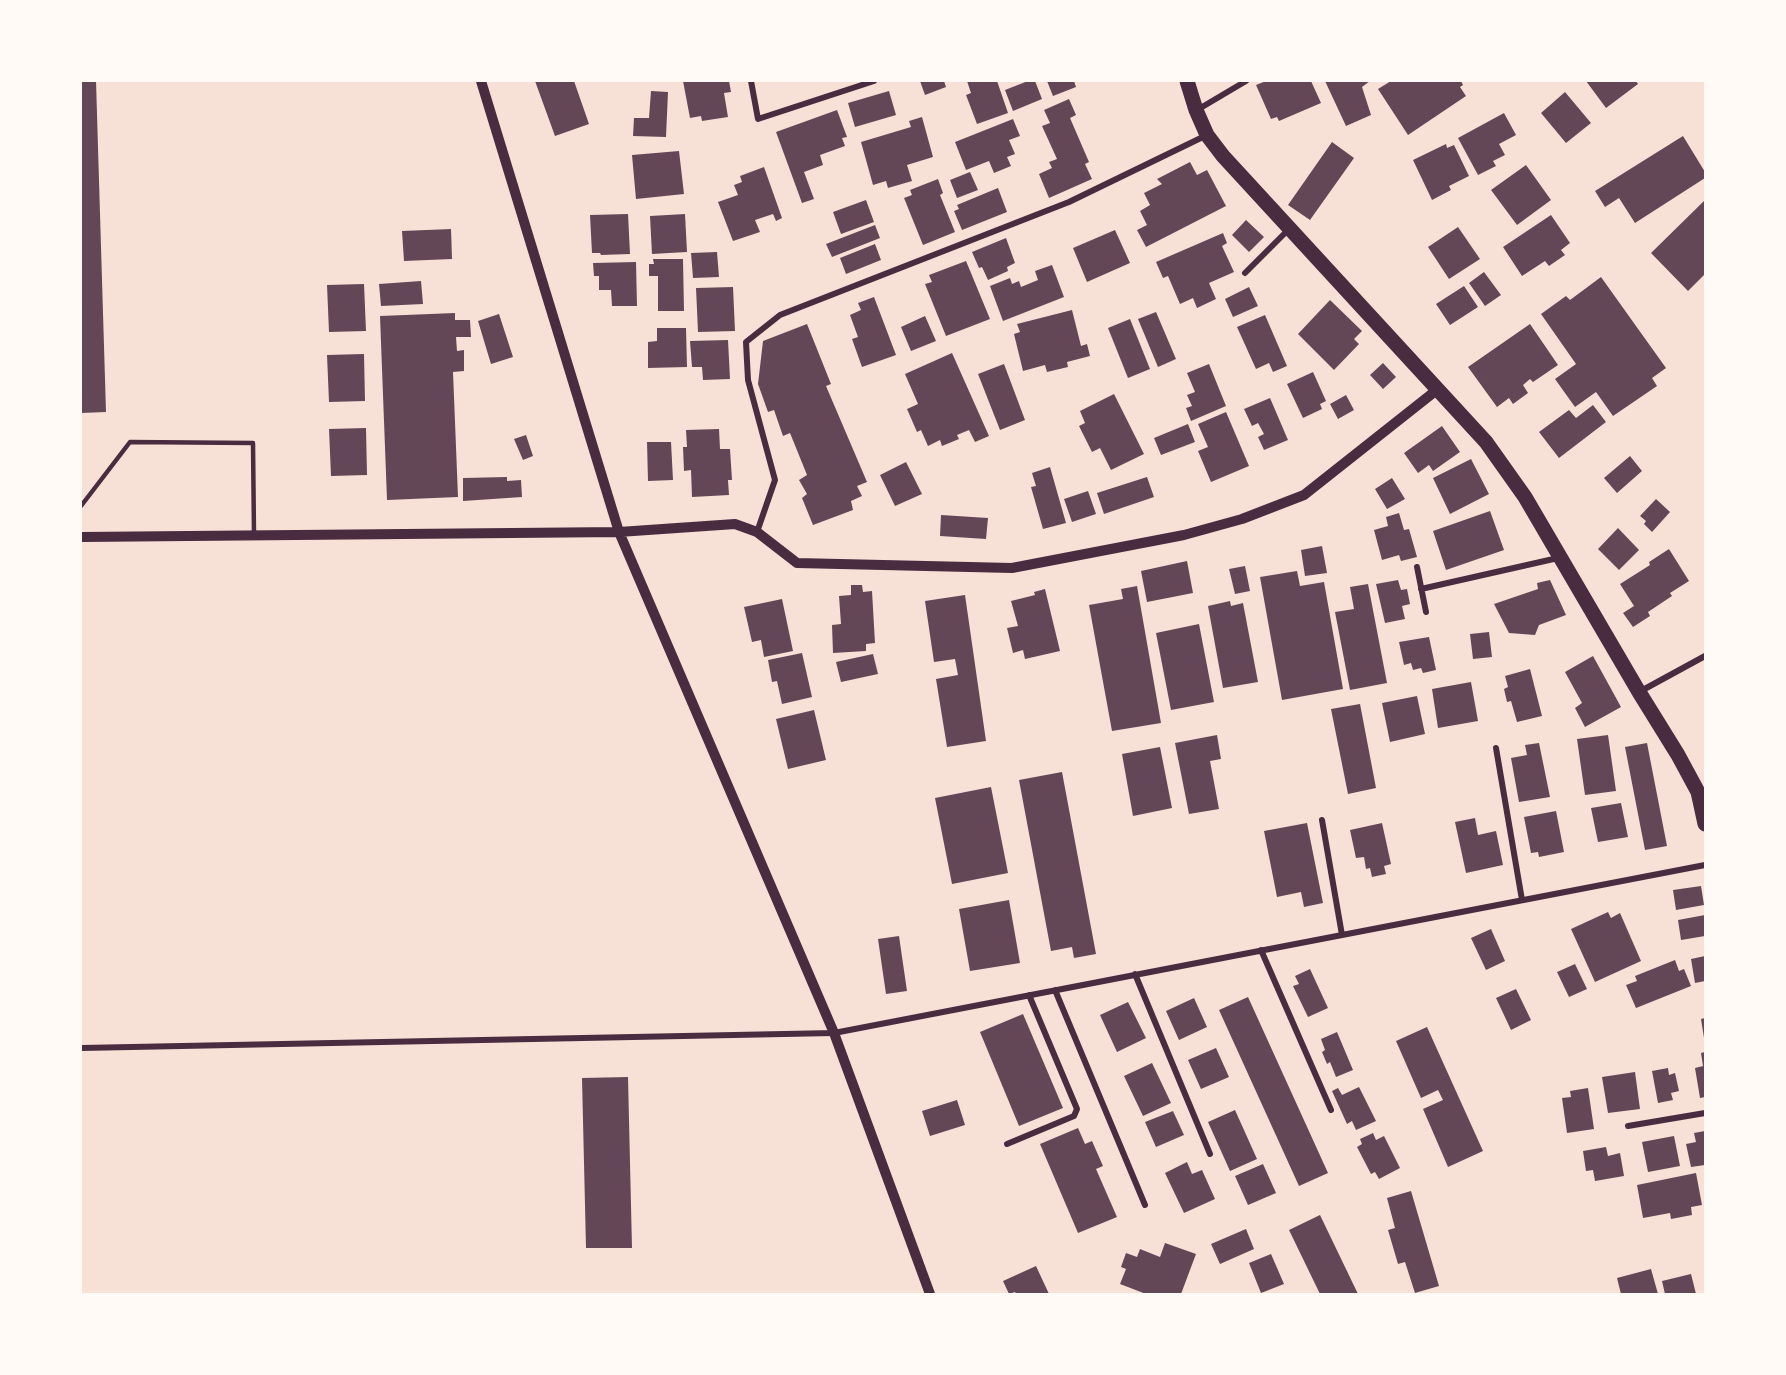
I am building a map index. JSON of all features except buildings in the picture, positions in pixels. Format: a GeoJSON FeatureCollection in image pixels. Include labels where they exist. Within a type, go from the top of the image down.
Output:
{"type":"FeatureCollection","features":[{"type":"Feature","properties":{"kind":"main road"},"geometry":{"type":"LineString","coordinates":[[1187,81],[1207,135],[1223,156],[1486,442],[1525,497],[1678,755],[1698,792],[1705,825]]}},
{"type":"Feature","properties":{"kind":"street"},"geometry":{"type":"LineString","coordinates":[[481,81],[619,532],[834,1033],[930,1294]]}},
{"type":"Feature","properties":{"kind":"street"},"geometry":{"type":"LineString","coordinates":[[751,81],[758,119],[874,81]]}},
{"type":"Feature","properties":{"kind":"street"},"geometry":{"type":"LineString","coordinates":[[1196,110],[1246,81]]}},
{"type":"Feature","properties":{"kind":"street"},"geometry":{"type":"LineString","coordinates":[[757,532],[775,480],[748,380],[746,342],[780,315],[1069,202],[1207,135]]}},
{"type":"Feature","properties":{"kind":"street"},"geometry":{"type":"LineString","coordinates":[[1245,273],[1289,229]]}},
{"type":"Feature","properties":{"kind":"street"},"geometry":{"type":"LineString","coordinates":[[81,537],[619,532],[735,524],[757,532],[797,563],[1012,568],[1184,535],[1242,519],[1304,495],[1438,388]]}},
{"type":"Feature","properties":{"kind":"street"},"geometry":{"type":"LineString","coordinates":[[1421,589],[1560,558]]}},
{"type":"Feature","properties":{"kind":"street"},"geometry":{"type":"LineString","coordinates":[[1417,567],[1426,612]]}},
{"type":"Feature","properties":{"kind":"street"},"geometry":{"type":"LineString","coordinates":[[1639,692],[1705,656]]}},
{"type":"Feature","properties":{"kind":"street"},"geometry":{"type":"LineString","coordinates":[[1496,748],[1522,900]]}},
{"type":"Feature","properties":{"kind":"street"},"geometry":{"type":"LineString","coordinates":[[1322,820],[1342,935]]}},
{"type":"Feature","properties":{"kind":"street"},"geometry":{"type":"LineString","coordinates":[[81,1048],[834,1033],[1705,865]]}},
{"type":"Feature","properties":{"kind":"street"},"geometry":{"type":"LineString","coordinates":[[1261,950],[1331,1110]]}},
{"type":"Feature","properties":{"kind":"street"},"geometry":{"type":"LineString","coordinates":[[1136,974],[1210,1154]]}},
{"type":"Feature","properties":{"kind":"street"},"geometry":{"type":"LineString","coordinates":[[1055,990],[1145,1205]]}},
{"type":"Feature","properties":{"kind":"street"},"geometry":{"type":"LineString","coordinates":[[1007,1144],[1074,1116],[1077,1109],[1029,995]]}},
{"type":"Feature","properties":{"kind":"street"},"geometry":{"type":"LineString","coordinates":[[1628,1126],[1705,1113]]}},
{"type":"Feature","properties":{"kind":"lane"},"geometry":{"type":"LineString","coordinates":[[81,506],[130,442],[253,443],[254,536]]}}]}
